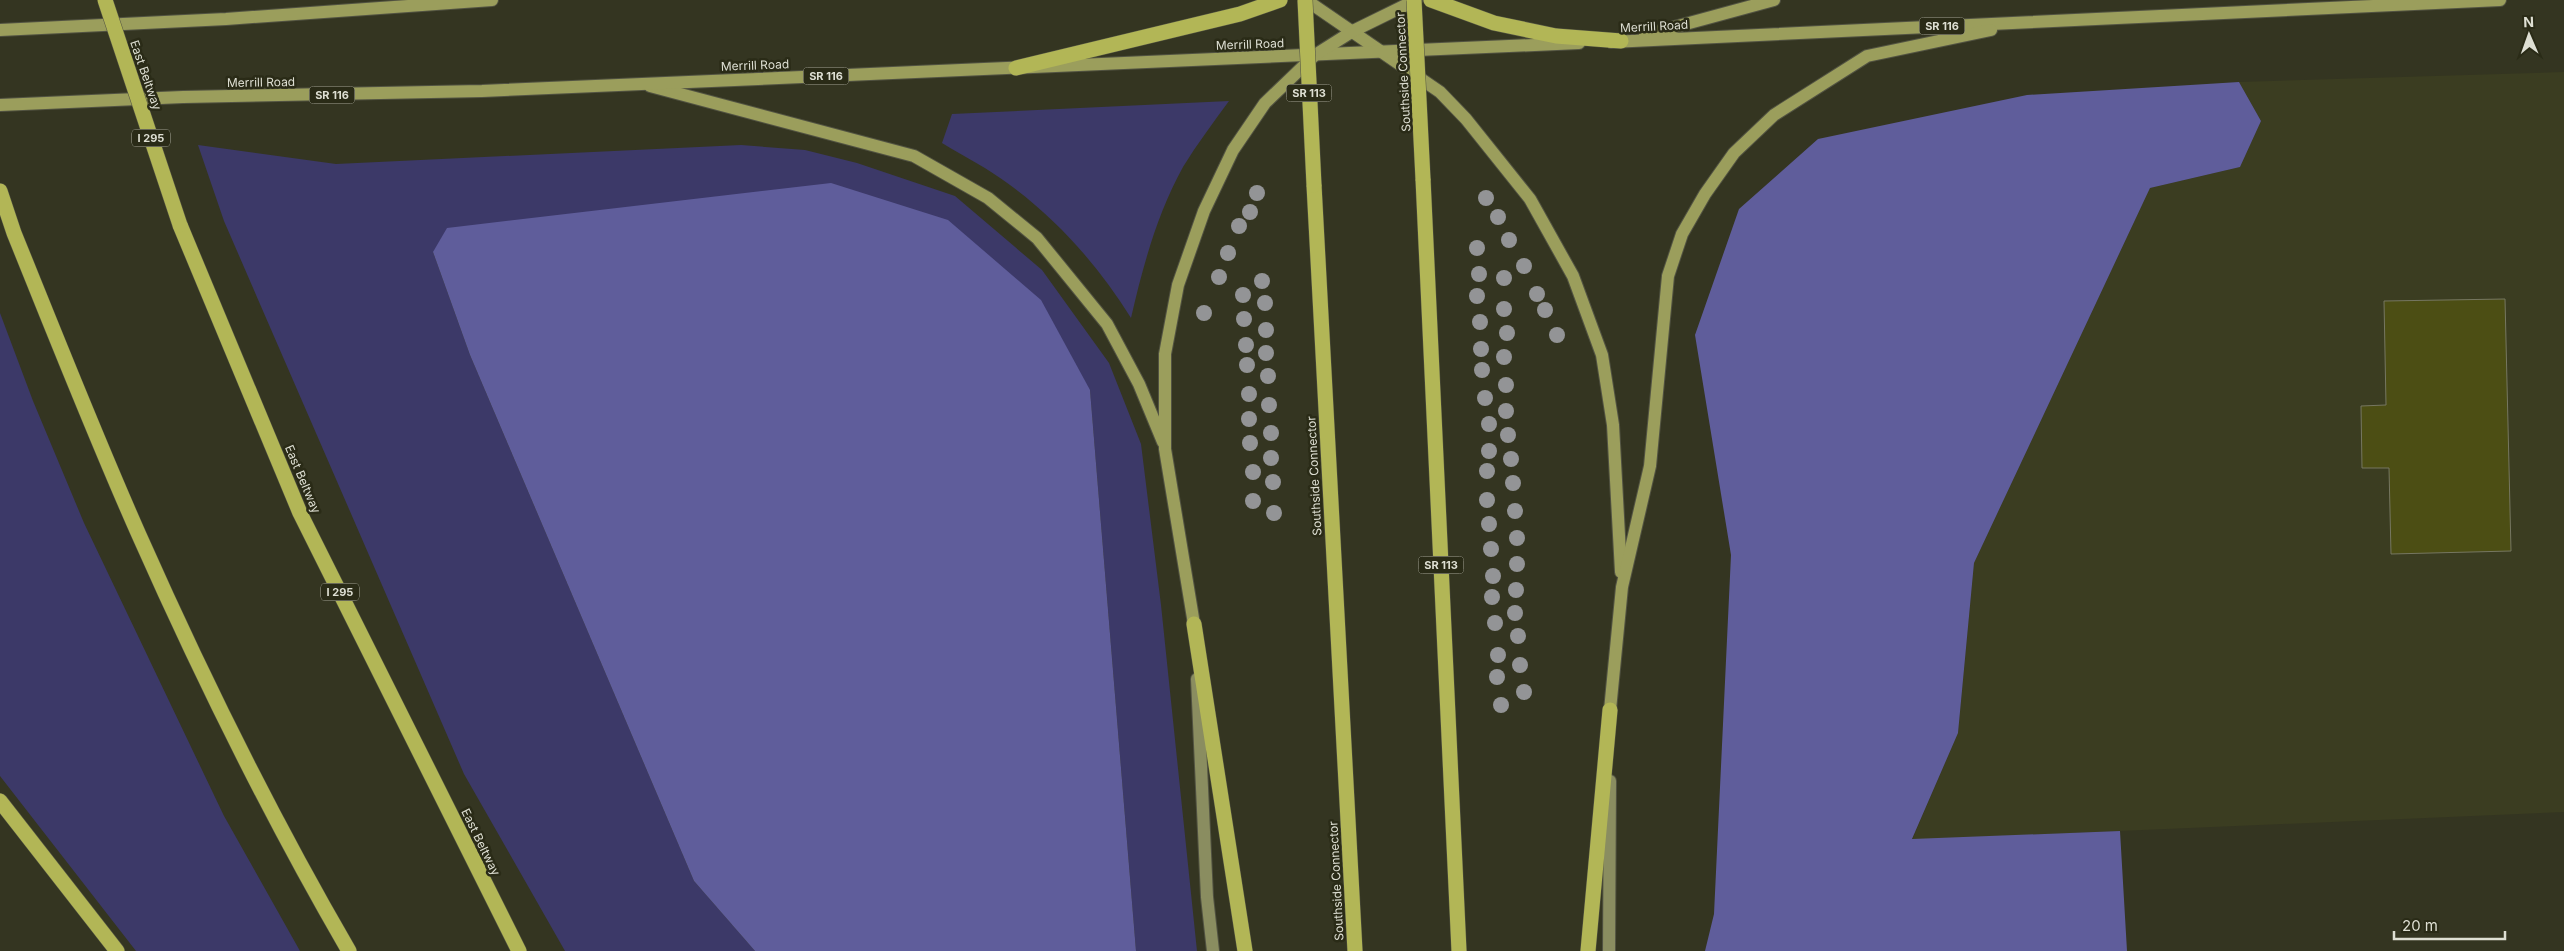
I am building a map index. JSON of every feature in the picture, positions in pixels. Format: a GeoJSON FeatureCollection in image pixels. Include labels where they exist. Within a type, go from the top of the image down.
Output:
{"type":"FeatureCollection","features":[{"type":"Feature","properties":{"kind":"highway","name":"East Beltway"},"geometry":{"type":"LineString","coordinates":[[105,0],[180,225],[300,513],[518,951]]}},
{"type":"Feature","properties":{"kind":"highway"},"geometry":{"type":"LineString","coordinates":[[1016,68],[1240,14],[1280,0]]}},
{"type":"Feature","properties":{"kind":"highway","name":"Southside Connector"},"geometry":{"type":"LineString","coordinates":[[1305,0],[1355,951]]}},
{"type":"Feature","properties":{"kind":"highway","name":"Southside Connector"},"geometry":{"type":"LineString","coordinates":[[1415,0],[1460,951]]}},
{"type":"Feature","properties":{"kind":"highway"},"geometry":{"type":"LineString","coordinates":[[1431,0],[1494,23],[1556,36],[1621,41]]}},
{"type":"Feature","properties":{"kind":"highway"},"geometry":{"type":"LineString","coordinates":[[0,191],[14,233],[139,534],[226,720],[310,883],[349,951]]}},
{"type":"Feature","properties":{"kind":"highway"},"geometry":{"type":"LineString","coordinates":[[1194,624],[1245,951]]}},
{"type":"Feature","properties":{"kind":"highway"},"geometry":{"type":"LineString","coordinates":[[1588,951],[1610,710]]}},
{"type":"Feature","properties":{"kind":"highway"},"geometry":{"type":"LineString","coordinates":[[0,801],[117,951]]}},
{"type":"Feature","properties":{"kind":"main road"},"geometry":{"type":"LineString","coordinates":[[0,30],[226,19],[492,0]]}},
{"type":"Feature","properties":{"kind":"main road"},"geometry":{"type":"LineString","coordinates":[[1305,0],[1440,92],[1466,119],[1530,199],[1573,276],[1602,355],[1610,408],[1622,587]]}},
{"type":"Feature","properties":{"kind":"main road"},"geometry":{"type":"LineString","coordinates":[[1194,624],[1166,448],[1165,354],[1178,285],[1204,211],[1233,150],[1264,103],[1315,55],[1353,31],[1415,0]]}},
{"type":"Feature","properties":{"kind":"main road"},"geometry":{"type":"LineString","coordinates":[[1621,41],[1774,0]]}},
{"type":"Feature","properties":{"kind":"main road","name":"Merrill Road"},"geometry":{"type":"LineString","coordinates":[[0,105],[183,97],[445,92],[636,82],[1383,52],[2500,0]]}},
{"type":"Feature","properties":{"kind":"main road"},"geometry":{"type":"LineString","coordinates":[[1610,710],[1622,587],[1650,466],[1668,276],[1682,234],[1705,194],[1734,152],[1774,115],[1867,56],[2030,22]]}},
{"type":"Feature","properties":{"kind":"main road"},"geometry":{"type":"LineString","coordinates":[[636,82],[914,156],[988,198],[1037,238],[1073,279],[1107,324],[1138,384],[1166,448]]}},
{"type":"Feature","properties":{"kind":"street"},"geometry":{"type":"LineString","coordinates":[[1194,624],[1207,897],[1213,951]]}},
{"type":"Feature","properties":{"kind":"street"},"geometry":{"type":"LineString","coordinates":[[1608,951],[1610,710]]}},
{"type":"Feature","properties":{"kind":"shaded area"},"geometry":{"type":"Polygon","coordinates":[[[2564,72],[2564,812],[1912,840],[1958,733],[1974,563],[2150,188],[2240,167],[2261,121],[2239,82],[2564,72]]]}},
{"type":"Feature","properties":{"kind":"shaded area"},"geometry":{"type":"Polygon","coordinates":[[[2239,82],[2261,121],[2240,167],[2150,188],[1974,563],[1958,733],[1912,839],[2120,831],[2127,951],[1705,951],[1714,914],[1731,555],[1695,335],[1739,209],[1818,139],[2027,95],[2239,82]]]}},
{"type":"Feature","properties":{"kind":"shaded area"},"geometry":{"type":"Polygon","coordinates":[[[1229,101],[1194,150],[1174,185],[1158,222],[1131,318],[1092,263],[1046,214],[1002,179],[942,143],[952,114],[1229,101]]]}},
{"type":"Feature","properties":{"kind":"shaded area"},"geometry":{"type":"Polygon","coordinates":[[[198,145],[336,164],[741,145],[805,150],[857,163],[955,196],[1042,270],[1109,363],[1141,444],[1161,605],[1197,951],[1136,951],[1090,390],[433,252],[470,355],[694,881],[755,951],[565,951],[464,774],[224,221],[198,145]]]}},
{"type":"Feature","properties":{"kind":"shaded area"},"geometry":{"type":"Polygon","coordinates":[[[831,183],[948,220],[1041,300],[1090,390],[1136,951],[755,951],[694,881],[470,355],[433,252],[447,228],[831,183]]]}},
{"type":"Feature","properties":{"kind":"shaded area"},"geometry":{"type":"Polygon","coordinates":[[[0,313],[33,401],[84,523],[224,816],[300,951],[136,951],[0,776],[0,313]]]}},
{"type":"Feature","properties":{"kind":"building"},"geometry":{"type":"Polygon","coordinates":[[[2505,299],[2511,551],[2391,554],[2389,468],[2362,468],[2361,406],[2386,405],[2384,301],[2505,299]]]}}]}
